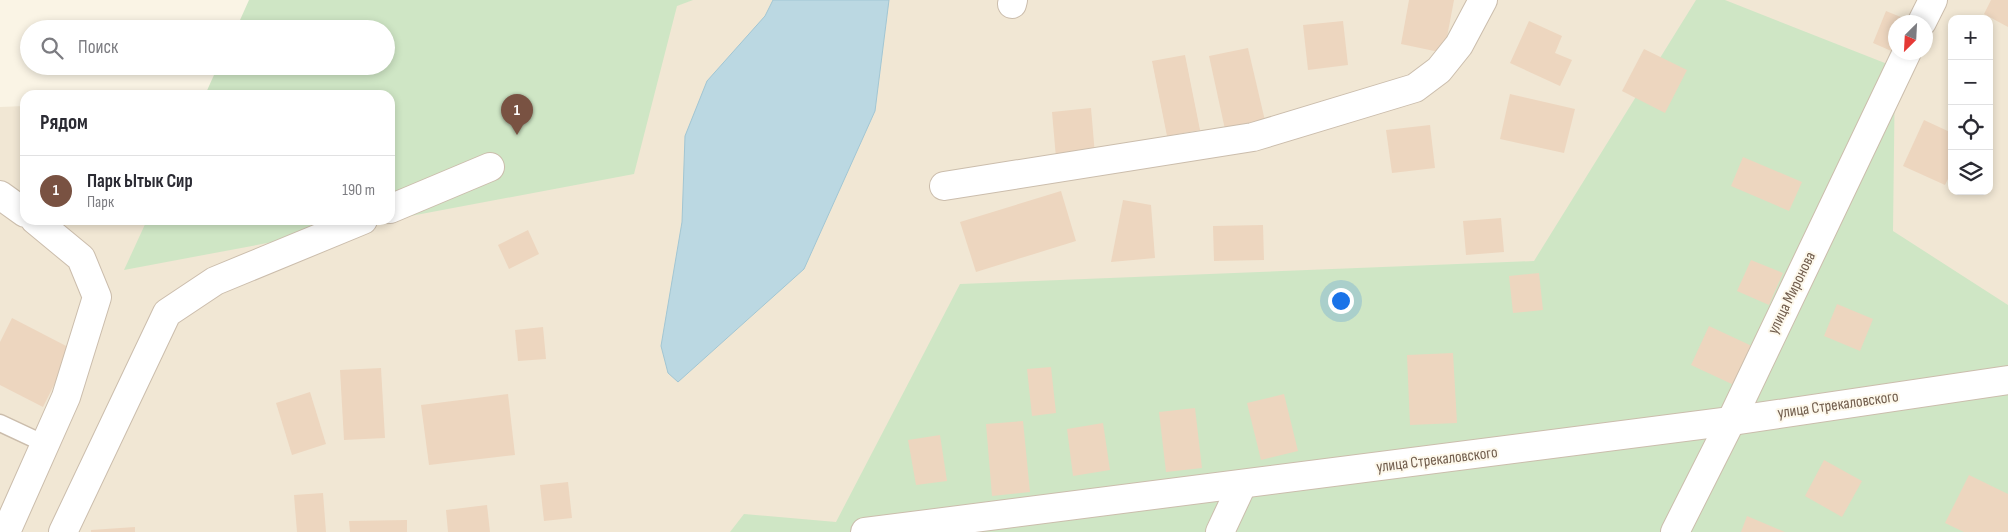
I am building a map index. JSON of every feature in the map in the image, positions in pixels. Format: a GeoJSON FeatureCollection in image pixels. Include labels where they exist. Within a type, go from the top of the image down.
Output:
{"type":"FeatureCollection","features":[{"type":"Feature","properties":{"kind":"street"},"geometry":{"type":"LineString","coordinates":[[944,186],[1253,137],[1415,88],[1439,70],[1458,45],[1483,0]]}},
{"type":"Feature","properties":{"kind":"street"},"geometry":{"type":"LineString","coordinates":[[1926,15],[1933,0]]}},
{"type":"Feature","properties":{"kind":"street","name":"улица Миронова"},"geometry":{"type":"LineString","coordinates":[[1675,532],[1731,421],[1903,60]]}},
{"type":"Feature","properties":{"kind":"street"},"geometry":{"type":"LineString","coordinates":[[395,207],[490,167]]}},
{"type":"Feature","properties":{"kind":"street"},"geometry":{"type":"LineString","coordinates":[[0,195],[20,209]]}},
{"type":"Feature","properties":{"kind":"street"},"geometry":{"type":"LineString","coordinates":[[6,532],[66,397],[97,297],[81,258],[41,225]]}},
{"type":"Feature","properties":{"kind":"street"},"geometry":{"type":"LineString","coordinates":[[63,532],[167,313],[215,281],[350,225]]}},
{"type":"Feature","properties":{"kind":"street","name":"улица Стрекаловского"},"geometry":{"type":"LineString","coordinates":[[865,532],[1731,421],[2008,380]]}},
{"type":"Feature","properties":{"kind":"street"},"geometry":{"type":"LineString","coordinates":[[1220,532],[1242,485]]}},
{"type":"Feature","properties":{"kind":"lane"},"geometry":{"type":"LineString","coordinates":[[0,423],[45,444]]}},
{"type":"Feature","properties":{"kind":"shaded area"},"geometry":{"type":"Polygon","coordinates":[[[535,0],[2008,0],[2008,532],[0,532],[0,107],[20,106],[20,225],[395,225],[395,90],[389,90],[387,75],[395,75],[395,62],[535,0]]]}},
{"type":"Feature","properties":{"kind":"green space"},"geometry":{"type":"Polygon","coordinates":[[[249,0],[693,0],[677,6],[634,174],[395,219],[395,90],[207,90],[214,75],[395,75],[395,20],[240,20],[249,0]]]}},
{"type":"Feature","properties":{"kind":"green space"},"geometry":{"type":"Polygon","coordinates":[[[1696,0],[1725,0],[1895,67],[1893,231],[2008,305],[2008,532],[730,532],[744,514],[836,522],[960,284],[1534,261],[1696,0]]]}},
{"type":"Feature","properties":{"kind":"green space"},"geometry":{"type":"Polygon","coordinates":[[[145,225],[363,225],[124,270],[145,225]]]}},
{"type":"Feature","properties":{"kind":"water"},"geometry":{"type":"Polygon","coordinates":[[[773,0],[889,0],[875,111],[804,269],[678,382],[668,373],[661,346],[682,222],[685,136],[707,81],[765,16],[773,0]]]}},
{"type":"Feature","properties":{"kind":"building"},"geometry":{"type":"Polygon","coordinates":[[[1409,0],[1454,0],[1444,53],[1401,44],[1409,0]]]}},
{"type":"Feature","properties":{"kind":"building"},"geometry":{"type":"Polygon","coordinates":[[[1991,0],[2008,0],[2008,27],[1993,19],[1993,15],[1984,14],[1991,0]]]}},
{"type":"Feature","properties":{"kind":"building"},"geometry":{"type":"Polygon","coordinates":[[[1886,11],[1896,15],[1888,15],[1888,50],[1873,43],[1886,11]]]}},
{"type":"Feature","properties":{"kind":"building"},"geometry":{"type":"Polygon","coordinates":[[[1343,21],[1348,65],[1308,70],[1303,25],[1343,21]]]}},
{"type":"Feature","properties":{"kind":"building"},"geometry":{"type":"Polygon","coordinates":[[[1529,21],[1562,36],[1555,53],[1572,60],[1560,86],[1510,63],[1529,21]]]}},
{"type":"Feature","properties":{"kind":"building"},"geometry":{"type":"Polygon","coordinates":[[[1248,48],[1266,125],[1226,134],[1209,56],[1248,48]]]}},
{"type":"Feature","properties":{"kind":"building"},"geometry":{"type":"Polygon","coordinates":[[[1644,49],[1687,70],[1665,113],[1622,91],[1644,49]]]}},
{"type":"Feature","properties":{"kind":"building"},"geometry":{"type":"Polygon","coordinates":[[[1185,55],[1200,130],[1167,136],[1152,61],[1185,55]]]}},
{"type":"Feature","properties":{"kind":"building"},"geometry":{"type":"Polygon","coordinates":[[[1510,94],[1575,109],[1564,153],[1500,139],[1510,94]]]}},
{"type":"Feature","properties":{"kind":"building"},"geometry":{"type":"Polygon","coordinates":[[[1091,108],[1095,155],[1056,158],[1052,112],[1091,108]]]}},
{"type":"Feature","properties":{"kind":"building"},"geometry":{"type":"Polygon","coordinates":[[[1924,120],[1948,131],[1948,179],[1945,185],[1903,166],[1924,120]]]}},
{"type":"Feature","properties":{"kind":"building"},"geometry":{"type":"Polygon","coordinates":[[[1430,125],[1435,168],[1392,173],[1386,130],[1430,125]]]}},
{"type":"Feature","properties":{"kind":"building"},"geometry":{"type":"Polygon","coordinates":[[[1743,157],[1802,182],[1789,211],[1731,186],[1743,157]]]}},
{"type":"Feature","properties":{"kind":"building"},"geometry":{"type":"Polygon","coordinates":[[[1061,191],[1076,241],[976,272],[960,222],[1061,191]]]}},
{"type":"Feature","properties":{"kind":"building"},"geometry":{"type":"Polygon","coordinates":[[[1123,200],[1151,205],[1155,258],[1111,262],[1123,200]]]}},
{"type":"Feature","properties":{"kind":"building"},"geometry":{"type":"Polygon","coordinates":[[[1501,218],[1504,252],[1466,255],[1463,221],[1501,218]]]}},
{"type":"Feature","properties":{"kind":"building"},"geometry":{"type":"Polygon","coordinates":[[[1263,225],[1264,260],[1214,261],[1213,226],[1263,225]]]}},
{"type":"Feature","properties":{"kind":"building"},"geometry":{"type":"Polygon","coordinates":[[[528,230],[539,254],[509,269],[498,245],[528,230]]]}},
{"type":"Feature","properties":{"kind":"building"},"geometry":{"type":"Polygon","coordinates":[[[1751,260],[1783,273],[1769,305],[1737,291],[1751,260]]]}},
{"type":"Feature","properties":{"kind":"building"},"geometry":{"type":"Polygon","coordinates":[[[1539,273],[1543,310],[1513,313],[1509,276],[1539,273]]]}},
{"type":"Feature","properties":{"kind":"building"},"geometry":{"type":"Polygon","coordinates":[[[1837,304],[1873,319],[1860,351],[1824,336],[1837,304]]]}},
{"type":"Feature","properties":{"kind":"building"},"geometry":{"type":"Polygon","coordinates":[[[12,318],[72,349],[43,407],[0,385],[0,342],[12,318]]]}},
{"type":"Feature","properties":{"kind":"building"},"geometry":{"type":"Polygon","coordinates":[[[1709,326],[1754,347],[1736,386],[1691,365],[1709,326]]]}},
{"type":"Feature","properties":{"kind":"building"},"geometry":{"type":"Polygon","coordinates":[[[543,327],[546,359],[518,361],[515,330],[543,327]]]}},
{"type":"Feature","properties":{"kind":"building"},"geometry":{"type":"Polygon","coordinates":[[[1453,353],[1457,423],[1410,425],[1407,355],[1453,353]]]}},
{"type":"Feature","properties":{"kind":"building"},"geometry":{"type":"Polygon","coordinates":[[[1051,367],[1056,413],[1032,416],[1027,369],[1051,367]]]}},
{"type":"Feature","properties":{"kind":"building"},"geometry":{"type":"Polygon","coordinates":[[[381,368],[385,438],[344,440],[340,370],[381,368]]]}},
{"type":"Feature","properties":{"kind":"building"},"geometry":{"type":"Polygon","coordinates":[[[310,392],[326,444],[292,455],[276,403],[310,392]]]}},
{"type":"Feature","properties":{"kind":"building"},"geometry":{"type":"Polygon","coordinates":[[[508,394],[515,455],[429,465],[421,405],[508,394]]]}},
{"type":"Feature","properties":{"kind":"building"},"geometry":{"type":"Polygon","coordinates":[[[1284,394],[1298,451],[1261,460],[1247,403],[1284,394]]]}},
{"type":"Feature","properties":{"kind":"building"},"geometry":{"type":"Polygon","coordinates":[[[1195,408],[1202,468],[1166,472],[1159,412],[1195,408]]]}},
{"type":"Feature","properties":{"kind":"building"},"geometry":{"type":"Polygon","coordinates":[[[1023,421],[1030,492],[992,496],[986,424],[1023,421]]]}},
{"type":"Feature","properties":{"kind":"building"},"geometry":{"type":"Polygon","coordinates":[[[1103,423],[1110,470],[1073,476],[1067,429],[1103,423]]]}},
{"type":"Feature","properties":{"kind":"building"},"geometry":{"type":"Polygon","coordinates":[[[940,435],[947,481],[916,485],[908,440],[940,435]]]}},
{"type":"Feature","properties":{"kind":"building"},"geometry":{"type":"Polygon","coordinates":[[[1824,460],[1862,481],[1842,517],[1805,496],[1824,460]]]}},
{"type":"Feature","properties":{"kind":"building"},"geometry":{"type":"Polygon","coordinates":[[[1969,475],[2008,494],[2008,532],[1964,532],[1945,523],[1969,475]]]}},
{"type":"Feature","properties":{"kind":"building"},"geometry":{"type":"Polygon","coordinates":[[[568,482],[572,518],[544,521],[540,485],[568,482]]]}},
{"type":"Feature","properties":{"kind":"building"},"geometry":{"type":"Polygon","coordinates":[[[323,493],[326,532],[297,532],[294,495],[323,493]]]}},
{"type":"Feature","properties":{"kind":"building"},"geometry":{"type":"Polygon","coordinates":[[[487,505],[490,532],[448,532],[446,510],[487,505]]]}},
{"type":"Feature","properties":{"kind":"building"},"geometry":{"type":"Polygon","coordinates":[[[1747,516],[1785,532],[1741,532],[1747,516]]]}},
{"type":"Feature","properties":{"kind":"building"},"geometry":{"type":"Polygon","coordinates":[[[407,520],[407,532],[350,532],[349,521],[407,520]]]}},
{"type":"Feature","properties":{"kind":"building"},"geometry":{"type":"Polygon","coordinates":[[[135,527],[135,532],[91,532],[91,530],[135,527]]]}},
{"type":"Feature","properties":{"kind":"place","name":"Парк Ытык Сир"},"geometry":{"type":"Point","coordinates":[517,135]}}]}
